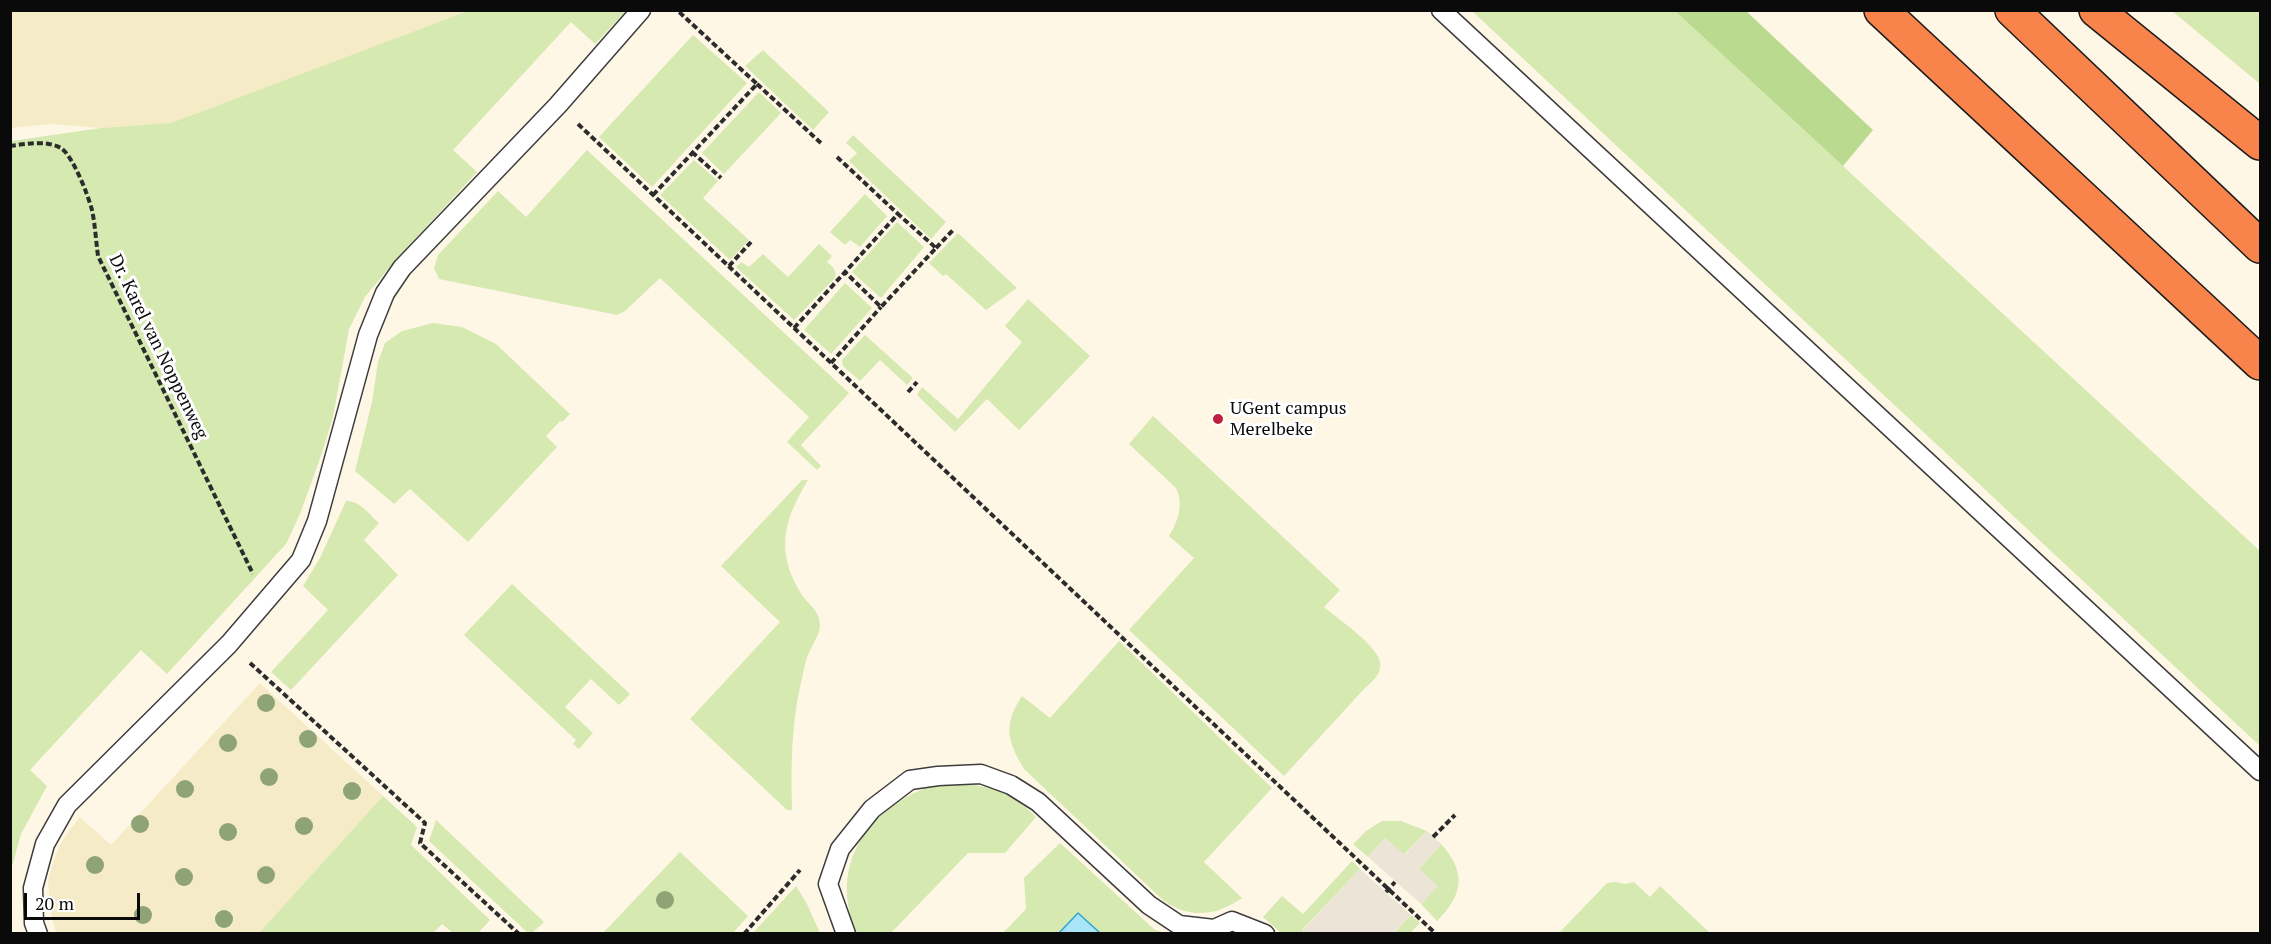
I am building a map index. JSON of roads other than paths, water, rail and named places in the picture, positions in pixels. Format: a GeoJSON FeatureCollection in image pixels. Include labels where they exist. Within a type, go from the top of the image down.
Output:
{"type":"FeatureCollection","features":[{"type":"Feature","properties":{"kind":"highway"},"geometry":{"type":"LineString","coordinates":[[1881,10],[2260,363]]}},
{"type":"Feature","properties":{"kind":"highway"},"geometry":{"type":"LineString","coordinates":[[2012,10],[2260,246]]}},
{"type":"Feature","properties":{"kind":"highway"},"geometry":{"type":"LineString","coordinates":[[2096,10],[2260,143]]}},
{"type":"Feature","properties":{"kind":"lane"},"geometry":{"type":"LineString","coordinates":[[38,933],[34,923],[33,888],[45,844],[67,805],[229,644],[301,560],[317,521],[368,334],[385,293],[402,268],[558,105],[641,10]]}},
{"type":"Feature","properties":{"kind":"lane"},"geometry":{"type":"LineString","coordinates":[[1441,10],[2260,771]]}},
{"type":"Feature","properties":{"kind":"lane"},"geometry":{"type":"LineString","coordinates":[[846,933],[828,884],[840,849],[872,809],[910,780],[981,774],[1011,785],[1038,802],[1149,905],[1179,925],[1214,929],[1232,921],[1265,933]]}},
{"type":"Feature","properties":{"kind":"water"},"geometry":{"type":"Polygon","coordinates":[[[1078,913],[1100,933],[1059,933],[1078,913]]]}},
{"type":"Feature","properties":{"kind":"place","name":"UGent campus Merelbeke"},"geometry":{"type":"Point","coordinates":[1218,419]}}]}
